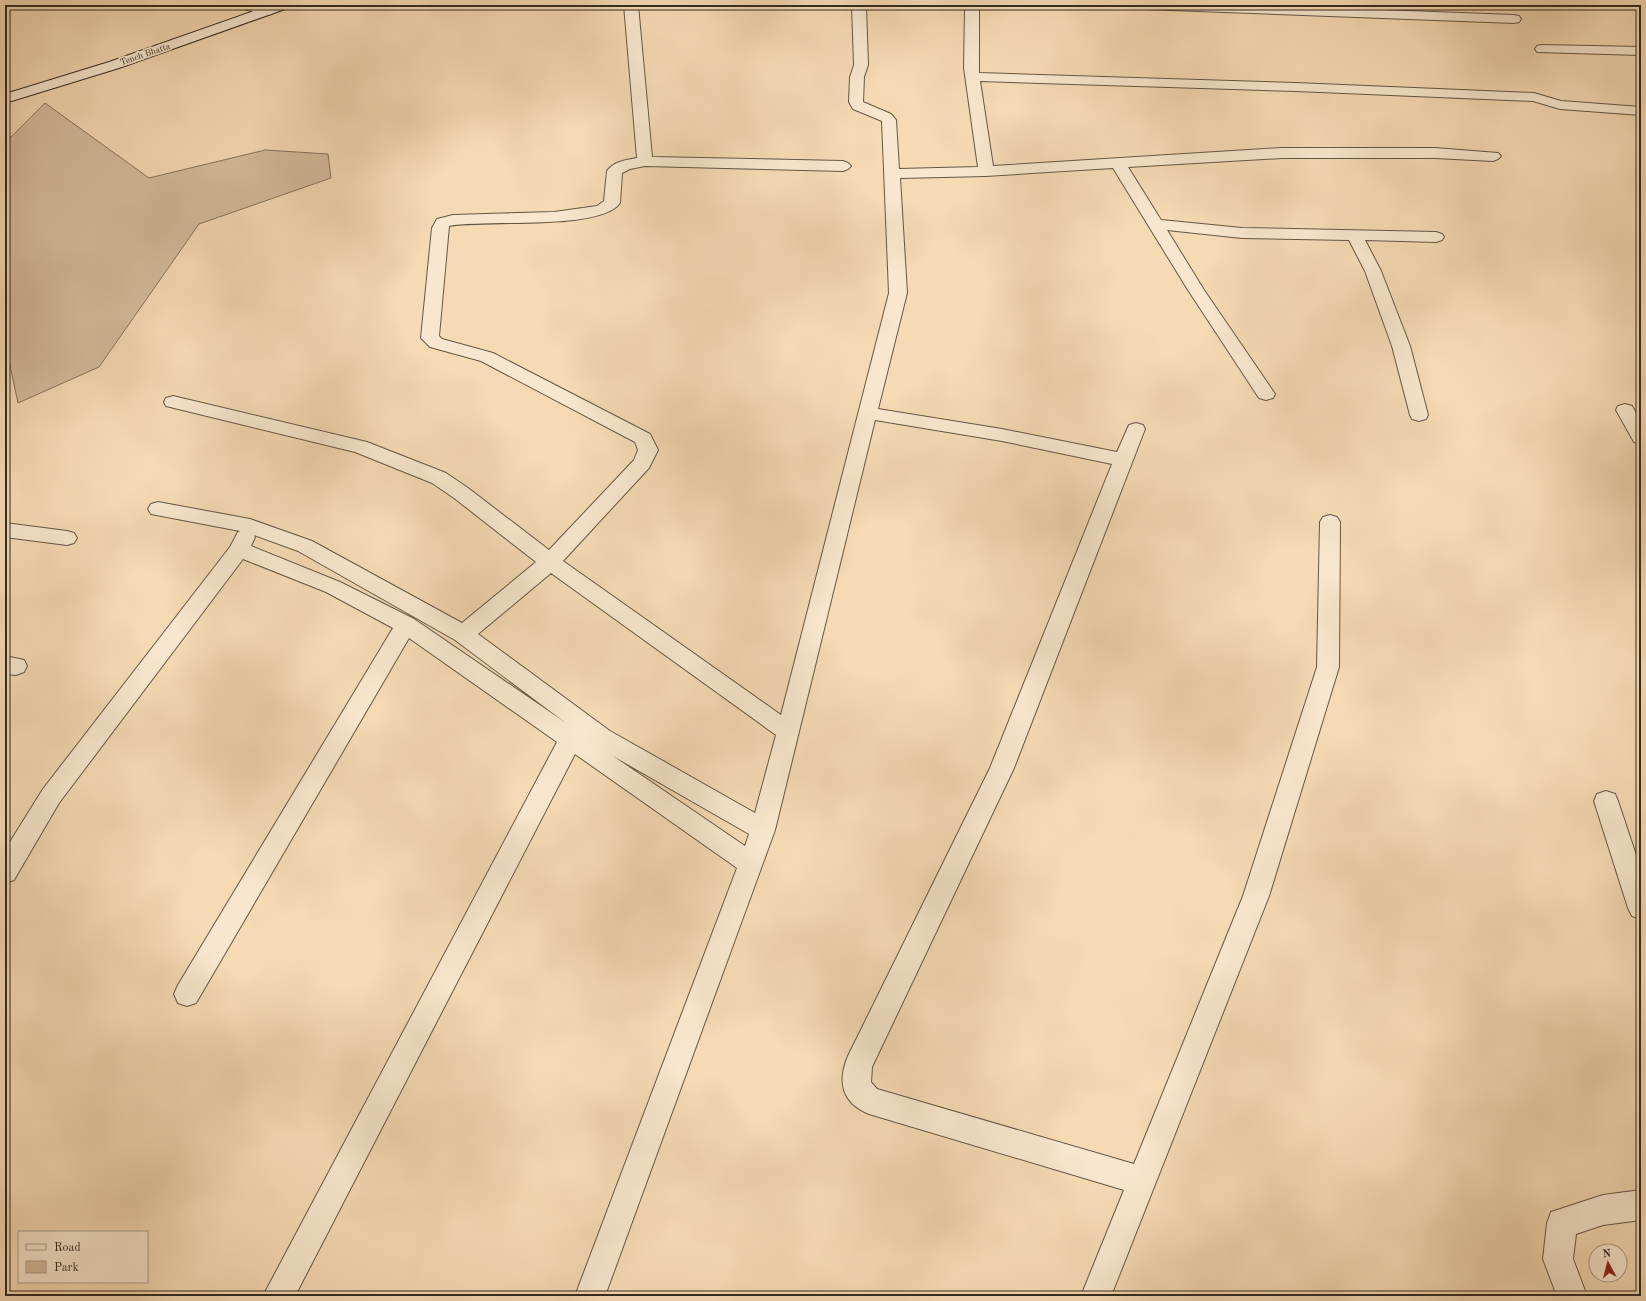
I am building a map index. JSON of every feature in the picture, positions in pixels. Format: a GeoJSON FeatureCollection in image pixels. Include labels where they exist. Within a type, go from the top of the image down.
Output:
{"type":"FeatureCollection","features":[{"type":"Feature","properties":{"kind":"street"},"geometry":{"type":"LineString","coordinates":[[245,5],[267,11]]}},
{"type":"Feature","properties":{"kind":"street","name":"Tench Bhatta"},"geometry":{"type":"LineString","coordinates":[[5,99],[114,65],[283,5]]}},
{"type":"Feature","properties":{"kind":"street"},"geometry":{"type":"LineString","coordinates":[[631,5],[645,161]]}},
{"type":"Feature","properties":{"kind":"street"},"geometry":{"type":"LineString","coordinates":[[590,1296],[763,830],[898,293],[889,120],[886,117],[858,106],[856,102],[857,77],[861,66],[859,5]]}},
{"type":"Feature","properties":{"kind":"street"},"geometry":{"type":"LineString","coordinates":[[974,5],[972,15],[971,68],[986,171]]}},
{"type":"Feature","properties":{"kind":"street"},"geometry":{"type":"LineString","coordinates":[[1144,5],[1238,7],[1514,19]]}},
{"type":"Feature","properties":{"kind":"street"},"geometry":{"type":"LineString","coordinates":[[1542,50],[1641,51]]}},
{"type":"Feature","properties":{"kind":"street"},"geometry":{"type":"LineString","coordinates":[[972,77],[1296,87],[1534,97],[1560,105],[1641,111]]}},
{"type":"Feature","properties":{"kind":"street"},"geometry":{"type":"LineString","coordinates":[[892,174],[986,171],[1282,153],[1435,153],[1493,156]]}},
{"type":"Feature","properties":{"kind":"street"},"geometry":{"type":"LineString","coordinates":[[464,634],[550,562],[642,463],[648,450],[643,438],[494,361],[436,343],[430,338],[440,228],[443,222],[453,220],[554,217],[601,210],[612,203],[615,171],[625,165],[645,161],[843,166]]}},
{"type":"Feature","properties":{"kind":"street"},"geometry":{"type":"LineString","coordinates":[[1118,163],[1196,290],[1266,394]]}},
{"type":"Feature","properties":{"kind":"street"},"geometry":{"type":"LineString","coordinates":[[1155,224],[1242,234],[1436,237]]}},
{"type":"Feature","properties":{"kind":"street"},"geometry":{"type":"LineString","coordinates":[[1354,236],[1373,271],[1401,346],[1419,415]]}},
{"type":"Feature","properties":{"kind":"street"},"geometry":{"type":"LineString","coordinates":[[172,402],[360,447],[439,478],[461,493],[550,562],[788,732]]}},
{"type":"Feature","properties":{"kind":"street"},"geometry":{"type":"LineString","coordinates":[[1625,410],[1641,438]]}},
{"type":"Feature","properties":{"kind":"street"},"geometry":{"type":"LineString","coordinates":[[868,413],[1002,435],[1125,460]]}},
{"type":"Feature","properties":{"kind":"street"},"geometry":{"type":"LineString","coordinates":[[1136,429],[1002,768],[858,1066],[856,1087],[869,1100],[1143,1181]]}},
{"type":"Feature","properties":{"kind":"street"},"geometry":{"type":"LineString","coordinates":[[158,509],[250,526],[305,546],[464,634],[602,738],[763,830]]}},
{"type":"Feature","properties":{"kind":"street"},"geometry":{"type":"LineString","coordinates":[[1096,1296],[1256,896],[1328,667],[1330,522]]}},
{"type":"Feature","properties":{"kind":"street"},"geometry":{"type":"LineString","coordinates":[[5,872],[50,796],[239,550],[250,526]]}},
{"type":"Feature","properties":{"kind":"street"},"geometry":{"type":"LineString","coordinates":[[5,530],[67,538]]}},
{"type":"Feature","properties":{"kind":"street"},"geometry":{"type":"LineString","coordinates":[[239,550],[275,563],[333,588],[406,625],[751,864]]}},
{"type":"Feature","properties":{"kind":"street"},"geometry":{"type":"LineString","coordinates":[[187,994],[406,625]]}},
{"type":"Feature","properties":{"kind":"street"},"geometry":{"type":"LineString","coordinates":[[278,1296],[571,739]]}},
{"type":"Feature","properties":{"kind":"street"},"geometry":{"type":"LineString","coordinates":[[1606,801],[1641,908]]}},
{"type":"Feature","properties":{"kind":"street"},"geometry":{"type":"LineString","coordinates":[[1572,1296],[1558,1259],[1562,1223],[1603,1210],[1641,1205]]}},
{"type":"Feature","properties":{"kind":"green space"},"geometry":{"type":"Polygon","coordinates":[[[45,103],[149,178],[265,150],[328,154],[331,178],[199,224],[99,367],[18,403],[5,342],[5,143],[45,103]]]}}]}
